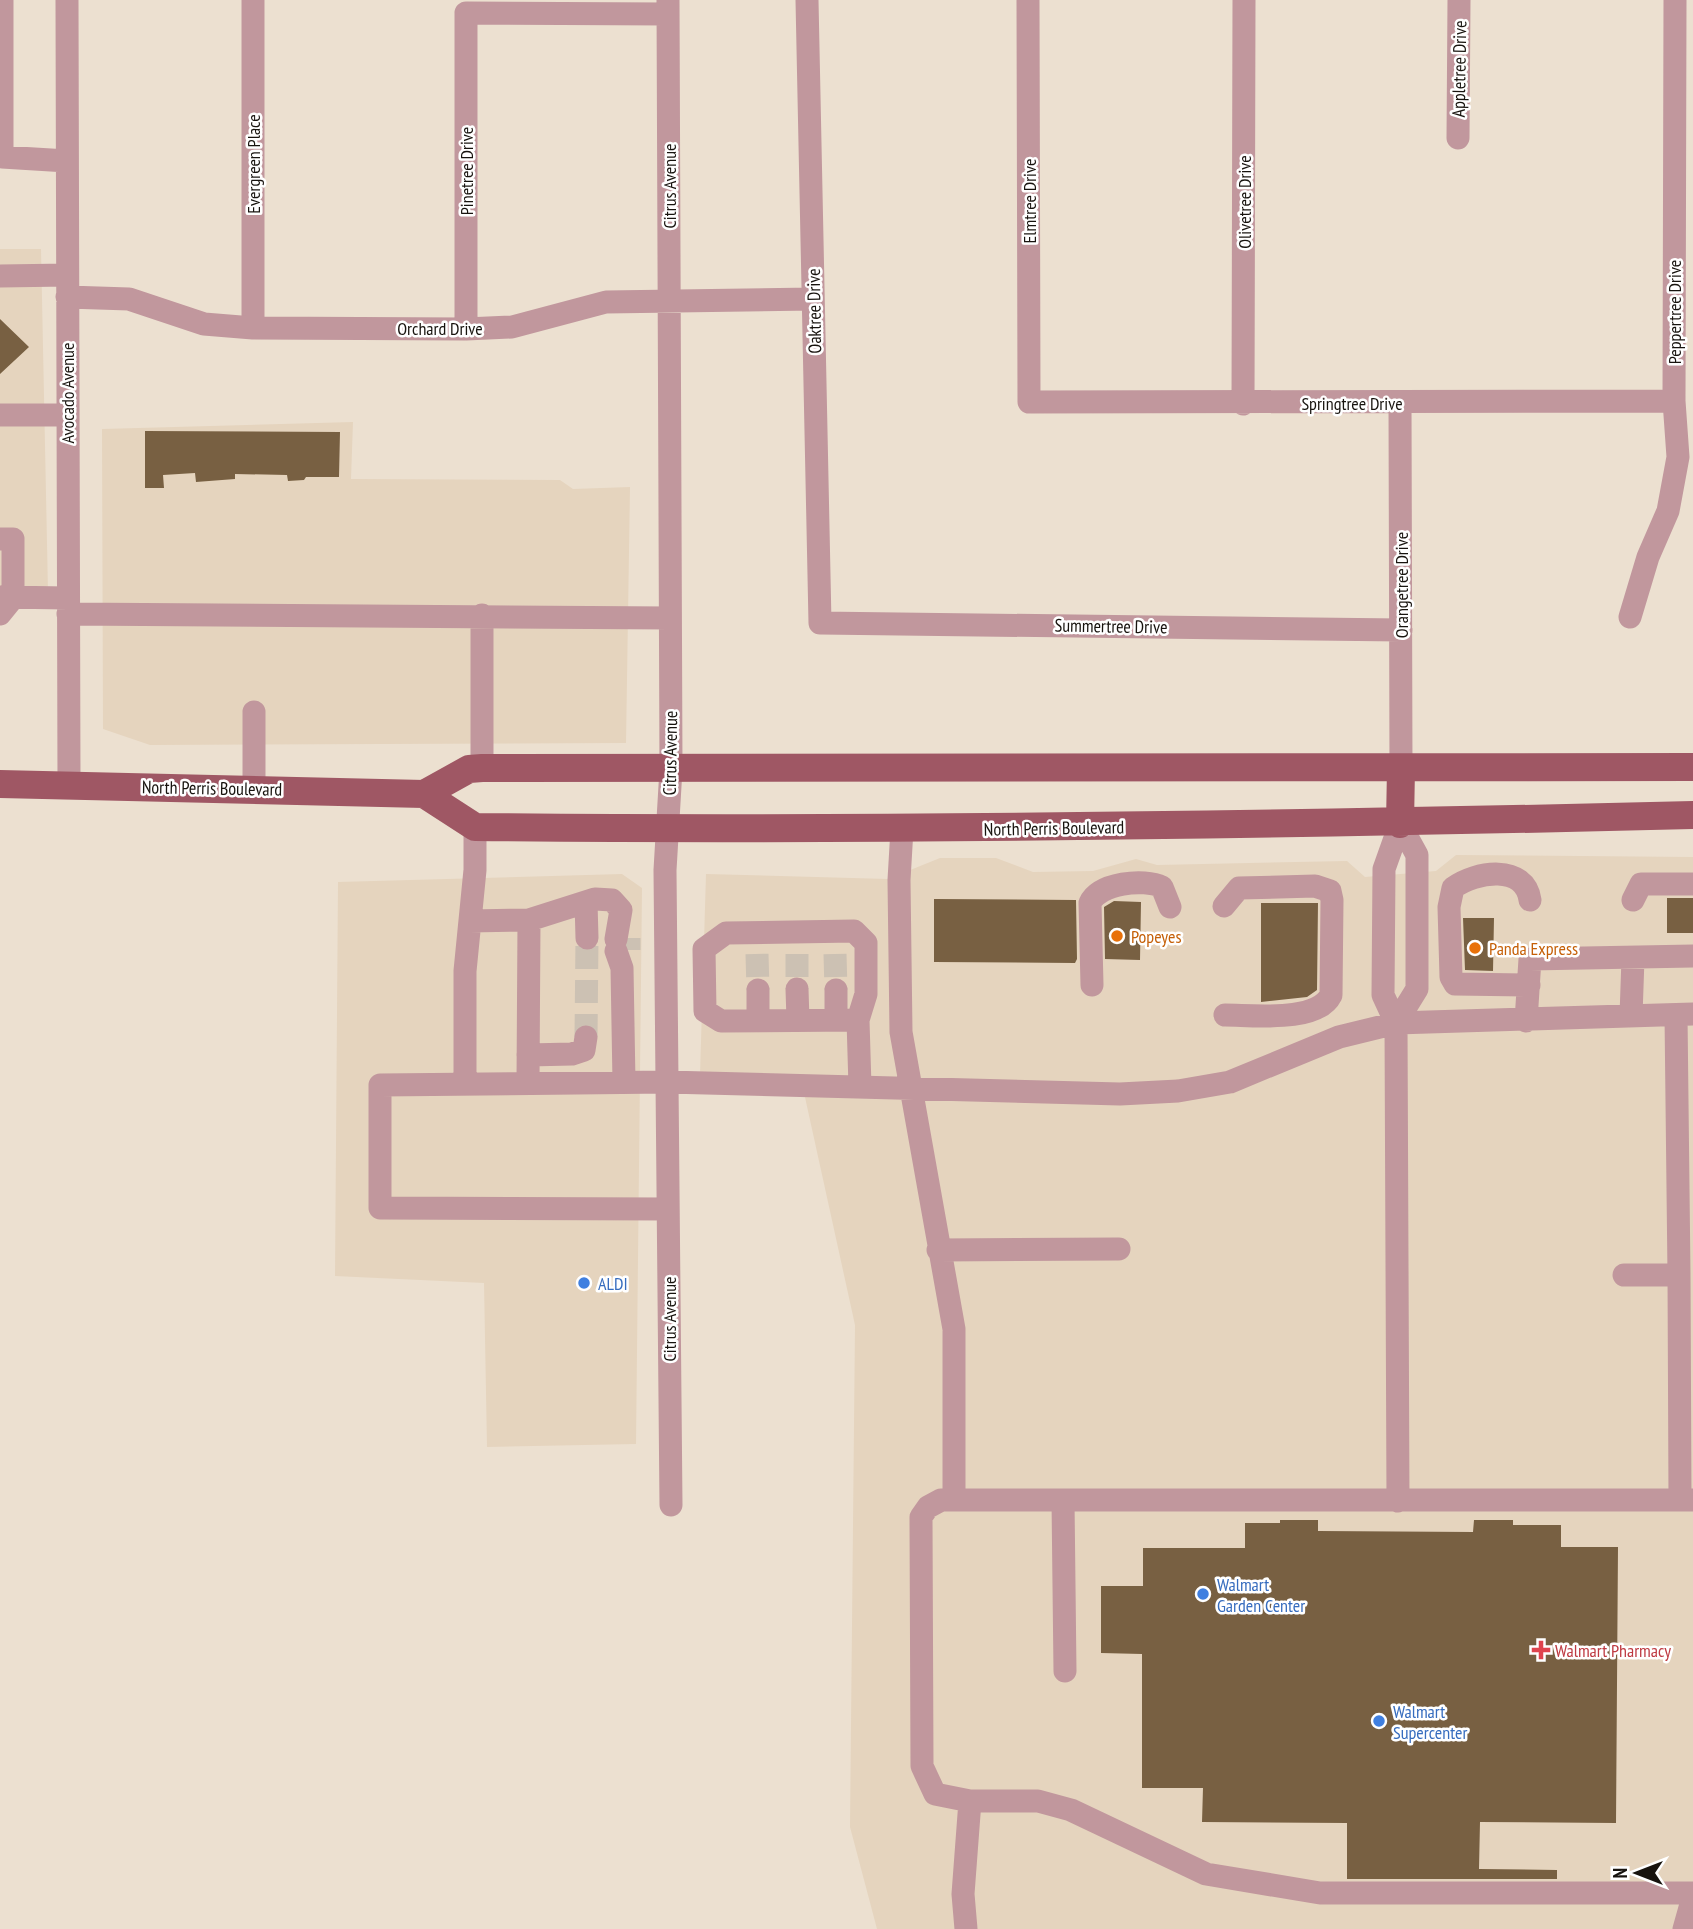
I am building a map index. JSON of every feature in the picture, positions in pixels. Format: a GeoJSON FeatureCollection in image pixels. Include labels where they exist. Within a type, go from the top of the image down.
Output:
{"type":"FeatureCollection","features":[{"type":"Feature","properties":{"kind":"main road"},"geometry":{"type":"LineString","coordinates":[[475,827],[424,794],[469,769],[482,768],[1693,767]]}},
{"type":"Feature","properties":{"kind":"main road"},"geometry":{"type":"LineString","coordinates":[[1400,824],[1401,768]]}},
{"type":"Feature","properties":{"kind":"main road","name":"North Perris Boulevard"},"geometry":{"type":"LineString","coordinates":[[0,784],[424,794]]}},
{"type":"Feature","properties":{"kind":"main road","name":"North Perris Boulevard"},"geometry":{"type":"LineString","coordinates":[[475,827],[902,830],[1400,824],[1693,815]]}},
{"type":"Feature","properties":{"kind":"street"},"geometry":{"type":"LineString","coordinates":[[2,0],[1,157],[67,161]]}},
{"type":"Feature","properties":{"kind":"street","name":"Avocado Avenue"},"geometry":{"type":"LineString","coordinates":[[67,0],[69,785]]}},
{"type":"Feature","properties":{"kind":"street","name":"Evergreen Place"},"geometry":{"type":"LineString","coordinates":[[253,0],[253,328]]}},
{"type":"Feature","properties":{"kind":"street","name":"Oaktree Drive"},"geometry":{"type":"LineString","coordinates":[[807,0],[820,623]]}},
{"type":"Feature","properties":{"kind":"street","name":"Elmtree Drive"},"geometry":{"type":"LineString","coordinates":[[1028,0],[1029,402]]}},
{"type":"Feature","properties":{"kind":"street","name":"Olivetree Drive"},"geometry":{"type":"LineString","coordinates":[[1243,404],[1244,0]]}},
{"type":"Feature","properties":{"kind":"street","name":"Appletree Drive"},"geometry":{"type":"LineString","coordinates":[[1458,138],[1459,0]]}},
{"type":"Feature","properties":{"kind":"street","name":"Peppertree Drive"},"geometry":{"type":"LineString","coordinates":[[1630,617],[1648,557],[1668,510],[1678,457],[1674,401],[1675,0]]}},
{"type":"Feature","properties":{"kind":"street","name":"Pinetree Drive"},"geometry":{"type":"LineString","coordinates":[[466,329],[466,13],[668,7]]}},
{"type":"Feature","properties":{"kind":"street","name":"Citrus Avenue"},"geometry":{"type":"LineString","coordinates":[[668,7],[671,769],[665,870],[671,1505]]}},
{"type":"Feature","properties":{"kind":"street","name":"Orchard Drive"},"geometry":{"type":"LineString","coordinates":[[0,276],[129,299],[204,324],[253,328],[512,327],[606,302],[813,299]]}},
{"type":"Feature","properties":{"kind":"street","name":"Springtree Drive"},"geometry":{"type":"LineString","coordinates":[[1029,402],[1243,404],[1674,401]]}},
{"type":"Feature","properties":{"kind":"street","name":"Orangetree Drive"},"geometry":{"type":"LineString","coordinates":[[1400,402],[1401,768]]}},
{"type":"Feature","properties":{"kind":"street"},"geometry":{"type":"LineString","coordinates":[[0,415],[67,415]]}},
{"type":"Feature","properties":{"kind":"street"},"geometry":{"type":"LineString","coordinates":[[0,539],[13,539],[4,603],[670,618]]}},
{"type":"Feature","properties":{"kind":"street"},"geometry":{"type":"LineString","coordinates":[[482,615],[482,768]]}},
{"type":"Feature","properties":{"kind":"street","name":"Summertree Drive"},"geometry":{"type":"LineString","coordinates":[[820,623],[1401,630]]}},
{"type":"Feature","properties":{"kind":"street"},"geometry":{"type":"LineString","coordinates":[[254,712],[254,789]]}},
{"type":"Feature","properties":{"kind":"street"},"geometry":{"type":"LineString","coordinates":[[1398,1501],[1396,1023],[1383,995],[1384,869],[1400,824]]}},
{"type":"Feature","properties":{"kind":"street"},"geometry":{"type":"LineString","coordinates":[[1396,1023],[1417,989],[1417,855],[1400,824]]}},
{"type":"Feature","properties":{"kind":"street"},"geometry":{"type":"LineString","coordinates":[[465,1084],[465,971],[475,827]]}},
{"type":"Feature","properties":{"kind":"street"},"geometry":{"type":"LineString","coordinates":[[902,830],[901,1032],[909,1089],[954,1329],[954,1498]]}},
{"type":"Feature","properties":{"kind":"street"},"geometry":{"type":"LineString","coordinates":[[1529,985],[1455,984],[1451,978],[1449,907],[1453,888],[1461,882],[1489,875],[1506,874],[1521,880],[1528,888],[1530,900]]}},
{"type":"Feature","properties":{"kind":"street"},"geometry":{"type":"LineString","coordinates":[[1092,985],[1092,897],[1100,891],[1144,882],[1154,883],[1162,887],[1170,908]]}},
{"type":"Feature","properties":{"kind":"street"},"geometry":{"type":"LineString","coordinates":[[1633,900],[1641,884],[1693,884]]}},
{"type":"Feature","properties":{"kind":"street"},"geometry":{"type":"LineString","coordinates":[[1224,906],[1239,887],[1315,886],[1330,891],[1332,900],[1331,995],[1328,1002],[1309,1013],[1225,1015]]}},
{"type":"Feature","properties":{"kind":"street"},"geometry":{"type":"LineString","coordinates":[[470,920],[528,920],[586,902],[612,900],[621,910],[624,1082]]}},
{"type":"Feature","properties":{"kind":"street"},"geometry":{"type":"LineString","coordinates":[[586,902],[587,938]]}},
{"type":"Feature","properties":{"kind":"street"},"geometry":{"type":"LineString","coordinates":[[528,920],[528,1083]]}},
{"type":"Feature","properties":{"kind":"street"},"geometry":{"type":"LineString","coordinates":[[855,931],[866,943],[866,983],[847,1020],[721,1021],[705,1011],[704,949],[726,933],[757,943],[797,943],[834,942],[855,931]]}},
{"type":"Feature","properties":{"kind":"street"},"geometry":{"type":"LineString","coordinates":[[1526,1021],[1530,959],[1693,956]]}},
{"type":"Feature","properties":{"kind":"street"},"geometry":{"type":"LineString","coordinates":[[1631,1016],[1633,958]]}},
{"type":"Feature","properties":{"kind":"street"},"geometry":{"type":"LineString","coordinates":[[866,983],[900,984]]}},
{"type":"Feature","properties":{"kind":"street"},"geometry":{"type":"LineString","coordinates":[[797,989],[798,1020]]}},
{"type":"Feature","properties":{"kind":"street"},"geometry":{"type":"LineString","coordinates":[[758,990],[758,1021]]}},
{"type":"Feature","properties":{"kind":"street"},"geometry":{"type":"LineString","coordinates":[[836,990],[847,1020],[860,1087]]}},
{"type":"Feature","properties":{"kind":"street"},"geometry":{"type":"LineString","coordinates":[[668,1209],[380,1208],[380,1085],[667,1082],[1119,1094],[1178,1091],[1230,1082],[1339,1037],[1396,1023],[1684,1014],[1679,1275],[1686,1499],[1398,1501],[954,1498],[934,1503],[920,1517],[922,1766],[935,1794],[970,1801],[1038,1801],[1071,1810],[1206,1874],[1320,1893],[1693,1895],[1684,1929]]}},
{"type":"Feature","properties":{"kind":"street"},"geometry":{"type":"LineString","coordinates":[[528,1055],[572,1054],[584,1050],[586,1037]]}},
{"type":"Feature","properties":{"kind":"street"},"geometry":{"type":"LineString","coordinates":[[938,1250],[1119,1249]]}},
{"type":"Feature","properties":{"kind":"street"},"geometry":{"type":"LineString","coordinates":[[1624,1275],[1679,1275]]}},
{"type":"Feature","properties":{"kind":"street"},"geometry":{"type":"LineString","coordinates":[[1063,1500],[1065,1671]]}},
{"type":"Feature","properties":{"kind":"street"},"geometry":{"type":"LineString","coordinates":[[966,1929],[963,1894],[970,1801]]}},
{"type":"Feature","properties":{"kind":"shaded area"},"geometry":{"type":"Polygon","coordinates":[[[0,249],[41,249],[48,592],[0,591],[0,249]]]}},
{"type":"Feature","properties":{"kind":"shaded area"},"geometry":{"type":"Polygon","coordinates":[[[353,422],[351,479],[560,480],[573,489],[630,487],[626,743],[150,745],[103,729],[102,429],[353,422]]]}},
{"type":"Feature","properties":{"kind":"shaded area"},"geometry":{"type":"Polygon","coordinates":[[[1456,855],[1693,857],[1693,1929],[877,1929],[850,1827],[855,1325],[801,1079],[700,1075],[706,874],[888,879],[940,858],[996,858],[1033,872],[1093,871],[1136,859],[1157,865],[1347,861],[1365,877],[1436,871],[1456,855]]]}},
{"type":"Feature","properties":{"kind":"shaded area"},"geometry":{"type":"Polygon","coordinates":[[[622,874],[642,888],[636,1444],[487,1447],[484,1283],[335,1276],[338,882],[622,874]]]}},
{"type":"Feature","properties":{"kind":"building"},"geometry":{"type":"Polygon","coordinates":[[[0,319],[29,347],[0,374],[0,319]]]}},
{"type":"Feature","properties":{"kind":"building"},"geometry":{"type":"Polygon","coordinates":[[[145,431],[340,432],[339,477],[306,477],[304,480],[288,481],[287,475],[235,474],[235,479],[196,482],[195,473],[163,475],[164,488],[145,488],[145,431]]]}},
{"type":"Feature","properties":{"kind":"building"},"geometry":{"type":"Polygon","coordinates":[[[1667,898],[1693,898],[1693,933],[1667,933],[1667,898]]]}},
{"type":"Feature","properties":{"kind":"building"},"geometry":{"type":"Polygon","coordinates":[[[934,899],[1076,900],[1077,959],[1075,963],[934,962],[934,899]]]}},
{"type":"Feature","properties":{"kind":"building","name":"Popeyes"},"geometry":{"type":"Polygon","coordinates":[[[1114,901],[1141,902],[1140,960],[1105,959],[1104,907],[1114,901]]]}},
{"type":"Feature","properties":{"kind":"building"},"geometry":{"type":"Polygon","coordinates":[[[1261,903],[1318,903],[1317,990],[1307,997],[1261,1002],[1261,903]]]}},
{"type":"Feature","properties":{"kind":"building","name":"Panda Express"},"geometry":{"type":"Polygon","coordinates":[[[1463,918],[1494,918],[1493,971],[1465,970],[1463,918]]]}},
{"type":"Feature","properties":{"kind":"building","name":"Walmart Supercenter"},"geometry":{"type":"Polygon","coordinates":[[[1280,1520],[1318,1520],[1318,1531],[1473,1532],[1474,1520],[1513,1520],[1513,1525],[1561,1525],[1561,1547],[1618,1547],[1616,1823],[1480,1822],[1479,1869],[1557,1870],[1557,1879],[1347,1879],[1347,1823],[1202,1822],[1203,1788],[1142,1788],[1142,1654],[1101,1653],[1101,1586],[1143,1586],[1143,1548],[1245,1548],[1245,1523],[1280,1523],[1280,1520]]]}},
{"type":"Feature","properties":{"kind":"tunnel"},"geometry":{"type":"LineString","coordinates":[[586,1037],[587,938]]}},
{"type":"Feature","properties":{"kind":"tunnel"},"geometry":{"type":"LineString","coordinates":[[629,938],[629,950]]}},
{"type":"Feature","properties":{"kind":"tunnel"},"geometry":{"type":"LineString","coordinates":[[757,954],[758,990]]}},
{"type":"Feature","properties":{"kind":"tunnel"},"geometry":{"type":"LineString","coordinates":[[797,954],[797,989]]}},
{"type":"Feature","properties":{"kind":"tunnel"},"geometry":{"type":"LineString","coordinates":[[835,954],[836,990]]}},
{"type":"Feature","properties":{"kind":"place","name":"Popeyes"},"geometry":{"type":"Point","coordinates":[1117,936]}},
{"type":"Feature","properties":{"kind":"place","name":"Panda Express"},"geometry":{"type":"Point","coordinates":[1475,948]}},
{"type":"Feature","properties":{"kind":"place","name":"ALDI"},"geometry":{"type":"Point","coordinates":[584,1283]}},
{"type":"Feature","properties":{"kind":"place","name":"Walmart Garden Center"},"geometry":{"type":"Point","coordinates":[1203,1594]}},
{"type":"Feature","properties":{"kind":"place","name":"Walmart Pharmacy"},"geometry":{"type":"Point","coordinates":[1541,1650]}},
{"type":"Feature","properties":{"kind":"place","name":"Walmart Supercenter"},"geometry":{"type":"Point","coordinates":[1379,1721]}}]}
